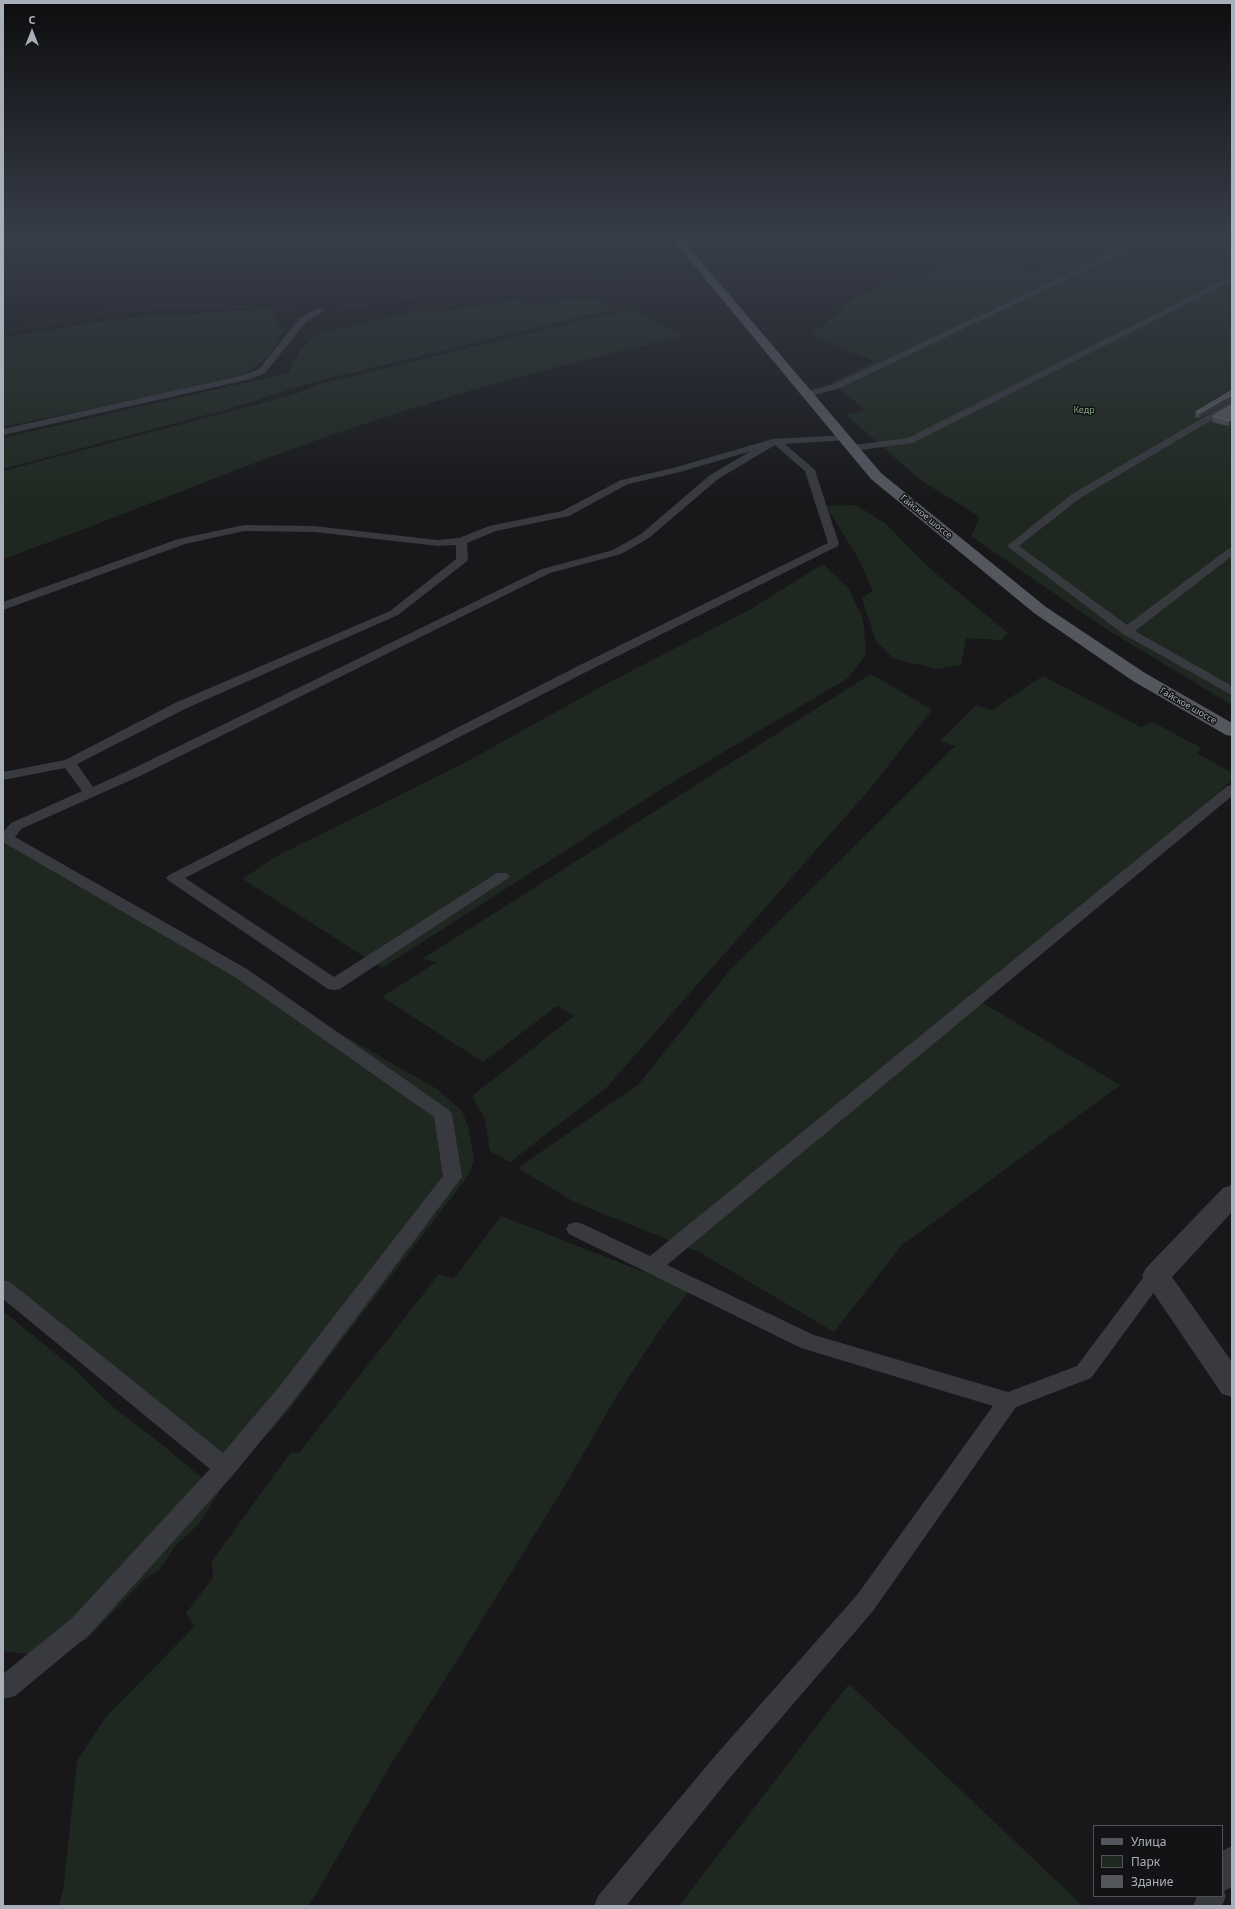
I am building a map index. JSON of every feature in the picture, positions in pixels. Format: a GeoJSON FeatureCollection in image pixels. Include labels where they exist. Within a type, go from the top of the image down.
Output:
{"type":"FeatureCollection","features":[{"type":"Feature","properties":{"kind":"main road","name":"Гайское шоссе"},"geometry":{"type":"LineString","coordinates":[[752,328],[876,476],[1040,610],[1139,677],[1232,731]]}},
{"type":"Feature","properties":{"kind":"street"},"geometry":{"type":"LineString","coordinates":[[1232,1195],[1156,1276],[1232,1385]]}},
{"type":"Feature","properties":{"kind":"lane"},"geometry":{"type":"LineString","coordinates":[[3,432],[247,377],[262,371],[296,328]]}},
{"type":"Feature","properties":{"kind":"lane"},"geometry":{"type":"LineString","coordinates":[[807,394],[844,383],[959,328]]}},
{"type":"Feature","properties":{"kind":"lane"},"geometry":{"type":"LineString","coordinates":[[3,606],[182,541],[244,528],[314,529],[438,543],[461,540],[493,528],[565,514],[625,482],[676,470],[776,441],[848,443],[910,441],[1133,328]]}},
{"type":"Feature","properties":{"kind":"lane"},"geometry":{"type":"LineString","coordinates":[[1232,404],[1076,496],[1012,546],[1127,631],[1232,691]]}},
{"type":"Feature","properties":{"kind":"lane"},"geometry":{"type":"LineString","coordinates":[[3,1687],[6,1687],[81,1626],[225,1468],[287,1393],[453,1177],[443,1114],[241,973],[6,838],[16,826],[135,773],[546,571],[617,552],[645,536],[714,477],[776,441]]}},
{"type":"Feature","properties":{"kind":"lane"},"geometry":{"type":"LineString","coordinates":[[502,876],[334,985],[174,878],[586,667],[834,544],[810,470],[776,441]]}},
{"type":"Feature","properties":{"kind":"lane"},"geometry":{"type":"LineString","coordinates":[[3,776],[69,763],[182,705],[394,613],[462,560],[461,540]]}},
{"type":"Feature","properties":{"kind":"lane"},"geometry":{"type":"LineString","coordinates":[[1127,631],[1232,551]]}},
{"type":"Feature","properties":{"kind":"lane"},"geometry":{"type":"LineString","coordinates":[[69,763],[90,793]]}},
{"type":"Feature","properties":{"kind":"lane"},"geometry":{"type":"LineString","coordinates":[[652,1266],[1232,789]]}},
{"type":"Feature","properties":{"kind":"lane"},"geometry":{"type":"LineString","coordinates":[[576,1229],[808,1342],[1008,1401]]}},
{"type":"Feature","properties":{"kind":"lane"},"geometry":{"type":"LineString","coordinates":[[608,1906],[724,1765],[864,1603],[1008,1401],[1084,1372],[1156,1276]]}},
{"type":"Feature","properties":{"kind":"lane"},"geometry":{"type":"LineString","coordinates":[[3,1288],[225,1468]]}},
{"type":"Feature","properties":{"kind":"lane"},"geometry":{"type":"LineString","coordinates":[[1223,1876],[1232,1860]]}},
{"type":"Feature","properties":{"kind":"lane"},"geometry":{"type":"LineString","coordinates":[[1206,1906],[1211,1897]]}},
{"type":"Feature","properties":{"kind":"path"},"geometry":{"type":"LineString","coordinates":[[3,332],[24,328]]}},
{"type":"Feature","properties":{"kind":"green space"},"geometry":{"type":"Polygon","coordinates":[[[62,328],[281,328],[283,331],[270,355],[245,374],[163,394],[3,427],[3,338],[62,328]]]}},
{"type":"Feature","properties":{"kind":"green space"},"geometry":{"type":"Polygon","coordinates":[[[345,328],[535,328],[314,382],[221,411],[3,469],[3,438],[288,373],[302,348],[316,335],[345,328]]]}},
{"type":"Feature","properties":{"kind":"green space"},"geometry":{"type":"Polygon","coordinates":[[[552,328],[668,328],[683,336],[522,376],[403,411],[273,456],[3,559],[3,471],[293,395],[320,384],[552,328]]]}},
{"type":"Feature","properties":{"kind":"green space","name":"Кедр"},"geometry":{"type":"Polygon","coordinates":[[[820,328],[1232,328],[1232,705],[1106,629],[971,536],[980,517],[922,481],[846,415],[865,410],[832,382],[874,361],[812,335],[820,328]]]}},
{"type":"Feature","properties":{"kind":"green space"},"geometry":{"type":"Polygon","coordinates":[[[856,505],[886,524],[928,567],[1008,633],[1001,640],[966,638],[961,665],[937,669],[894,659],[876,641],[862,598],[873,591],[858,558],[826,506],[856,505]]]}},
{"type":"Feature","properties":{"kind":"green space"},"geometry":{"type":"Polygon","coordinates":[[[823,564],[848,588],[863,619],[866,654],[848,678],[663,788],[382,968],[243,879],[273,858],[470,760],[606,684],[751,609],[823,564]]]}},
{"type":"Feature","properties":{"kind":"green space"},"geometry":{"type":"Polygon","coordinates":[[[871,674],[932,710],[869,790],[606,1088],[510,1162],[490,1151],[485,1119],[472,1096],[574,1016],[557,1006],[483,1062],[382,997],[437,962],[422,959],[871,674]]]}},
{"type":"Feature","properties":{"kind":"green space"},"geometry":{"type":"Polygon","coordinates":[[[1043,676],[1141,727],[1153,722],[1201,748],[1197,753],[1232,773],[1232,780],[976,999],[1120,1085],[901,1246],[834,1332],[699,1252],[576,1203],[518,1168],[639,1084],[730,970],[955,746],[940,741],[976,705],[992,710],[1043,676]]]}},
{"type":"Feature","properties":{"kind":"green space"},"geometry":{"type":"Polygon","coordinates":[[[3,840],[437,1089],[462,1111],[468,1126],[474,1159],[470,1173],[288,1411],[259,1443],[244,1452],[236,1454],[220,1452],[21,1294],[3,1278],[3,840]]]}},
{"type":"Feature","properties":{"kind":"green space"},"geometry":{"type":"Polygon","coordinates":[[[501,1216],[690,1290],[658,1332],[613,1402],[567,1482],[458,1659],[391,1764],[308,1906],[59,1906],[64,1884],[77,1761],[106,1717],[194,1627],[186,1613],[213,1578],[212,1561],[291,1452],[299,1453],[439,1274],[454,1279],[501,1216]]]}},
{"type":"Feature","properties":{"kind":"green space"},"geometry":{"type":"Polygon","coordinates":[[[3,1311],[73,1368],[112,1406],[160,1443],[219,1492],[199,1524],[176,1545],[160,1569],[145,1579],[87,1639],[60,1653],[30,1654],[3,1651],[3,1311]]]}},
{"type":"Feature","properties":{"kind":"green space"},"geometry":{"type":"Polygon","coordinates":[[[849,1684],[1083,1906],[679,1906],[849,1684]]]}},
{"type":"Feature","properties":{"kind":"building"},"geometry":{"type":"Polygon","coordinates":[[[1231,391],[1232,395],[1200,413],[1196,412],[1231,391]]]}},
{"type":"Feature","properties":{"kind":"building"},"geometry":{"type":"Polygon","coordinates":[[[1232,405],[1232,419],[1229,421],[1213,416],[1232,405]]]}}]}
